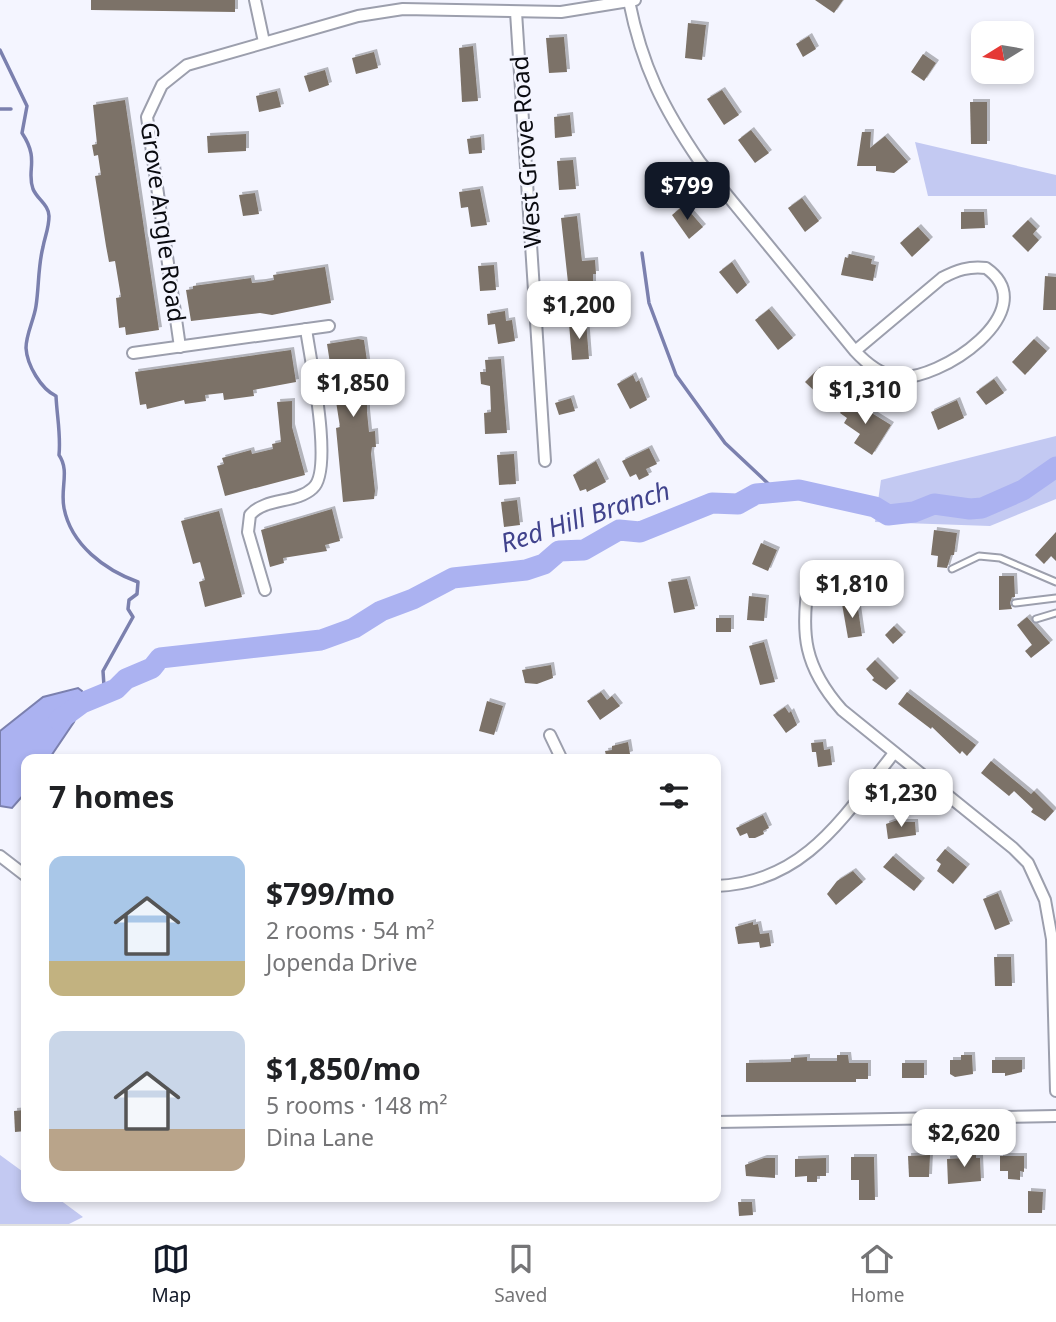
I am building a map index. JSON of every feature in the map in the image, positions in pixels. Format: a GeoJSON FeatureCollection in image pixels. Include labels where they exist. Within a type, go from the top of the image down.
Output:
{"type":"FeatureCollection","features":[{"type":"Feature","properties":{"kind":"street"},"geometry":{"type":"LineString","coordinates":[[255,0],[264,42]]}},
{"type":"Feature","properties":{"kind":"street"},"geometry":{"type":"LineString","coordinates":[[632,1],[646,68],[658,98],[678,130],[700,162],[855,351],[868,365],[896,377],[912,377],[942,367],[990,331],[1004,307],[1002,284],[986,268],[965,267],[955,271],[942,278],[855,351]]}},
{"type":"Feature","properties":{"kind":"street","name":"Grove Angle Road"},"geometry":{"type":"LineString","coordinates":[[180,347],[148,130],[150,106],[162,85],[187,65],[380,12],[403,9],[561,12],[632,1]]}},
{"type":"Feature","properties":{"kind":"street","name":"West Grove Road"},"geometry":{"type":"LineString","coordinates":[[516,12],[545,461]]}},
{"type":"Feature","properties":{"kind":"street"},"geometry":{"type":"LineString","coordinates":[[133,353],[330,326]]}},
{"type":"Feature","properties":{"kind":"street"},"geometry":{"type":"LineString","coordinates":[[267,583],[248,532],[250,515],[265,505],[307,492],[318,482],[322,467],[318,414],[306,329]]}},
{"type":"Feature","properties":{"kind":"street"},"geometry":{"type":"LineString","coordinates":[[809,579],[803,614],[804,637],[818,677],[842,710],[1013,848],[1038,881],[1051,921],[1056,1091]]}},
{"type":"Feature","properties":{"kind":"street"},"geometry":{"type":"LineString","coordinates":[[550,735],[559,754]]}},
{"type":"Feature","properties":{"kind":"street"},"geometry":{"type":"LineString","coordinates":[[721,885],[769,877],[804,857],[822,842],[894,753]]}},
{"type":"Feature","properties":{"kind":"street"},"geometry":{"type":"LineString","coordinates":[[0,856],[21,872]]}},
{"type":"Feature","properties":{"kind":"street"},"geometry":{"type":"LineString","coordinates":[[721,1122],[1056,1116]]}},
{"type":"Feature","properties":{"kind":"lane"},"geometry":{"type":"LineString","coordinates":[[952,569],[979,556],[1000,558],[1056,582]]}},
{"type":"Feature","properties":{"kind":"lane"},"geometry":{"type":"LineString","coordinates":[[1015,603],[1056,598]]}},
{"type":"Feature","properties":{"kind":"lane"},"geometry":{"type":"LineString","coordinates":[[1036,619],[1056,613]]}},
{"type":"Feature","properties":{"kind":"shaded area"},"geometry":{"type":"Polygon","coordinates":[[[915,142],[1056,175],[1056,196],[928,196],[915,142]]]}},
{"type":"Feature","properties":{"kind":"shaded area"},"geometry":{"type":"Polygon","coordinates":[[[1056,436],[1056,499],[990,526],[875,522],[881,480],[1056,436]]]}},
{"type":"Feature","properties":{"kind":"shaded area"},"geometry":{"type":"Polygon","coordinates":[[[78,688],[82,691],[82,703],[74,722],[52,754],[21,754],[21,798],[12,808],[0,806],[0,731],[43,697],[78,688]]]}},
{"type":"Feature","properties":{"kind":"shaded area"},"geometry":{"type":"Polygon","coordinates":[[[0,1155],[21,1170],[21,1202],[63,1202],[83,1217],[69,1224],[0,1224],[0,1155]]]}},
{"type":"Feature","properties":{"kind":"building"},"geometry":{"type":"Polygon","coordinates":[[[91,0],[235,0],[235,12],[91,10],[91,0]]]}},
{"type":"Feature","properties":{"kind":"building"},"geometry":{"type":"Polygon","coordinates":[[[815,0],[843,0],[834,13],[815,0]]]}},
{"type":"Feature","properties":{"kind":"building"},"geometry":{"type":"Polygon","coordinates":[[[688,23],[706,25],[702,60],[685,58],[688,23]]]}},
{"type":"Feature","properties":{"kind":"building"},"geometry":{"type":"Polygon","coordinates":[[[809,36],[816,49],[803,57],[796,44],[809,36]]]}},
{"type":"Feature","properties":{"kind":"building"},"geometry":{"type":"Polygon","coordinates":[[[564,37],[567,72],[549,73],[546,38],[564,37]]]}},
{"type":"Feature","properties":{"kind":"building"},"geometry":{"type":"Polygon","coordinates":[[[473,46],[478,101],[462,102],[459,48],[473,46]]]}},
{"type":"Feature","properties":{"kind":"building"},"geometry":{"type":"Polygon","coordinates":[[[374,52],[378,68],[356,74],[352,58],[374,52]]]}},
{"type":"Feature","properties":{"kind":"building"},"geometry":{"type":"Polygon","coordinates":[[[923,54],[936,63],[924,81],[911,72],[923,54]]]}},
{"type":"Feature","properties":{"kind":"building"},"geometry":{"type":"Polygon","coordinates":[[[325,70],[329,85],[309,92],[304,76],[325,70]]]}},
{"type":"Feature","properties":{"kind":"building"},"geometry":{"type":"Polygon","coordinates":[[[722,90],[739,115],[724,125],[707,99],[722,90]]]}},
{"type":"Feature","properties":{"kind":"building"},"geometry":{"type":"Polygon","coordinates":[[[277,91],[281,107],[259,112],[256,96],[277,91]]]}},
{"type":"Feature","properties":{"kind":"building"},"geometry":{"type":"Polygon","coordinates":[[[125,100],[159,330],[126,335],[125,327],[119,328],[116,298],[121,297],[115,261],[109,262],[95,176],[101,175],[98,155],[94,156],[92,145],[97,144],[93,105],[125,100]]]}},
{"type":"Feature","properties":{"kind":"building"},"geometry":{"type":"Polygon","coordinates":[[[970,102],[987,102],[987,144],[971,144],[970,102]]]}},
{"type":"Feature","properties":{"kind":"building"},"geometry":{"type":"Polygon","coordinates":[[[570,115],[572,136],[555,138],[554,117],[570,115]]]}},
{"type":"Feature","properties":{"kind":"building"},"geometry":{"type":"Polygon","coordinates":[[[751,130],[769,153],[755,163],[738,140],[751,130]]]}},
{"type":"Feature","properties":{"kind":"building"},"geometry":{"type":"Polygon","coordinates":[[[862,132],[871,132],[870,148],[885,136],[908,162],[894,173],[876,171],[876,166],[857,166],[862,132]]]}},
{"type":"Feature","properties":{"kind":"building"},"geometry":{"type":"Polygon","coordinates":[[[246,134],[246,151],[208,153],[207,136],[246,134]]]}},
{"type":"Feature","properties":{"kind":"building"},"geometry":{"type":"Polygon","coordinates":[[[481,137],[482,153],[469,154],[467,139],[481,137]]]}},
{"type":"Feature","properties":{"kind":"building"},"geometry":{"type":"Polygon","coordinates":[[[573,160],[576,189],[559,190],[557,161],[573,160]]]}},
{"type":"Feature","properties":{"kind":"building"},"geometry":{"type":"Polygon","coordinates":[[[480,189],[487,225],[471,227],[468,207],[461,208],[459,192],[480,189]]]}},
{"type":"Feature","properties":{"kind":"building"},"geometry":{"type":"Polygon","coordinates":[[[255,193],[259,214],[243,216],[239,195],[255,193]]]}},
{"type":"Feature","properties":{"kind":"building"},"geometry":{"type":"Polygon","coordinates":[[[802,198],[819,221],[805,232],[788,208],[802,198]]]}},
{"type":"Feature","properties":{"kind":"building"},"geometry":{"type":"Polygon","coordinates":[[[684,205],[703,227],[689,239],[672,215],[684,205]]]}},
{"type":"Feature","properties":{"kind":"building"},"geometry":{"type":"Polygon","coordinates":[[[961,212],[984,212],[985,228],[961,229],[961,212]]]}},
{"type":"Feature","properties":{"kind":"building"},"geometry":{"type":"Polygon","coordinates":[[[577,216],[582,261],[595,260],[596,274],[593,274],[593,288],[585,288],[586,300],[570,301],[561,218],[577,216]]]}},
{"type":"Feature","properties":{"kind":"building"},"geometry":{"type":"Polygon","coordinates":[[[1028,220],[1037,229],[1033,234],[1039,240],[1028,252],[1012,236],[1028,220]]]}},
{"type":"Feature","properties":{"kind":"building"},"geometry":{"type":"Polygon","coordinates":[[[918,227],[930,240],[912,257],[900,243],[918,227]]]}},
{"type":"Feature","properties":{"kind":"building"},"geometry":{"type":"Polygon","coordinates":[[[849,254],[872,259],[871,264],[876,265],[873,281],[841,275],[845,257],[848,258],[849,254]]]}},
{"type":"Feature","properties":{"kind":"building"},"geometry":{"type":"Polygon","coordinates":[[[732,262],[747,285],[737,294],[719,272],[732,262]]]}},
{"type":"Feature","properties":{"kind":"building"},"geometry":{"type":"Polygon","coordinates":[[[494,265],[496,290],[480,291],[478,266],[494,265]]]}},
{"type":"Feature","properties":{"kind":"building"},"geometry":{"type":"Polygon","coordinates":[[[325,267],[331,303],[272,315],[260,313],[191,321],[186,290],[193,289],[193,286],[251,278],[252,283],[263,282],[274,280],[273,275],[325,267]]]}},
{"type":"Feature","properties":{"kind":"building"},"geometry":{"type":"Polygon","coordinates":[[[1045,276],[1056,277],[1056,310],[1043,310],[1045,276]]]}},
{"type":"Feature","properties":{"kind":"building"},"geometry":{"type":"Polygon","coordinates":[[[769,309],[793,338],[778,350],[755,320],[769,309]]]}},
{"type":"Feature","properties":{"kind":"building"},"geometry":{"type":"Polygon","coordinates":[[[505,311],[506,321],[512,320],[515,341],[498,344],[495,324],[488,325],[487,314],[505,311]]]}},
{"type":"Feature","properties":{"kind":"building"},"geometry":{"type":"Polygon","coordinates":[[[586,321],[589,359],[572,360],[569,323],[586,321]]]}},
{"type":"Feature","properties":{"kind":"building"},"geometry":{"type":"Polygon","coordinates":[[[1034,339],[1047,351],[1025,375],[1012,362],[1034,339]]]}},
{"type":"Feature","properties":{"kind":"building"},"geometry":{"type":"Polygon","coordinates":[[[364,340],[371,389],[367,390],[367,412],[369,432],[375,431],[376,447],[372,447],[371,454],[375,491],[374,499],[343,502],[336,428],[340,427],[327,344],[364,340]]]}},
{"type":"Feature","properties":{"kind":"building"},"geometry":{"type":"Polygon","coordinates":[[[291,350],[296,382],[253,390],[254,396],[224,400],[223,393],[205,395],[206,401],[185,404],[184,400],[147,409],[146,404],[140,405],[135,372],[291,350]]]}},
{"type":"Feature","properties":{"kind":"building"},"geometry":{"type":"Polygon","coordinates":[[[501,359],[507,433],[485,434],[484,413],[491,412],[490,386],[481,384],[480,372],[486,372],[485,360],[501,359]]]}},
{"type":"Feature","properties":{"kind":"building"},"geometry":{"type":"Polygon","coordinates":[[[817,370],[832,385],[821,397],[805,382],[817,370]]]}},
{"type":"Feature","properties":{"kind":"building"},"geometry":{"type":"Polygon","coordinates":[[[633,375],[636,382],[639,380],[647,400],[630,409],[617,384],[633,375]]]}},
{"type":"Feature","properties":{"kind":"building"},"geometry":{"type":"Polygon","coordinates":[[[994,379],[1004,393],[986,405],[976,392],[994,379]]]}},
{"type":"Feature","properties":{"kind":"building"},"geometry":{"type":"Polygon","coordinates":[[[571,398],[575,411],[559,415],[555,403],[571,398]]]}},
{"type":"Feature","properties":{"kind":"building"},"geometry":{"type":"Polygon","coordinates":[[[849,399],[891,425],[872,455],[854,443],[860,434],[844,423],[847,418],[840,413],[849,399]]]}},
{"type":"Feature","properties":{"kind":"building"},"geometry":{"type":"Polygon","coordinates":[[[957,400],[964,418],[938,430],[931,412],[957,400]]]}},
{"type":"Feature","properties":{"kind":"building"},"geometry":{"type":"Polygon","coordinates":[[[292,401],[292,427],[305,475],[225,496],[217,466],[224,464],[222,458],[251,450],[252,454],[273,449],[272,444],[281,442],[277,402],[292,401]]]}},
{"type":"Feature","properties":{"kind":"building"},"geometry":{"type":"Polygon","coordinates":[[[649,448],[657,464],[646,469],[649,475],[639,480],[636,474],[630,477],[622,461],[649,448]]]}},
{"type":"Feature","properties":{"kind":"building"},"geometry":{"type":"Polygon","coordinates":[[[514,454],[516,484],[499,485],[497,455],[514,454]]]}},
{"type":"Feature","properties":{"kind":"building"},"geometry":{"type":"Polygon","coordinates":[[[596,461],[606,482],[587,492],[586,489],[580,491],[573,475],[596,461]]]}},
{"type":"Feature","properties":{"kind":"building"},"geometry":{"type":"Polygon","coordinates":[[[517,500],[520,525],[504,527],[501,502],[517,500]]]}},
{"type":"Feature","properties":{"kind":"building"},"geometry":{"type":"Polygon","coordinates":[[[332,509],[340,541],[325,545],[327,551],[283,558],[284,563],[270,567],[261,530],[332,509]]]}},
{"type":"Feature","properties":{"kind":"building"},"geometry":{"type":"Polygon","coordinates":[[[219,511],[242,597],[205,607],[199,582],[205,580],[200,562],[193,564],[181,521],[219,511]]]}},
{"type":"Feature","properties":{"kind":"building"},"geometry":{"type":"Polygon","coordinates":[[[934,530],[957,533],[954,555],[951,555],[947,568],[937,567],[938,556],[931,555],[934,530]]]}},
{"type":"Feature","properties":{"kind":"building"},"geometry":{"type":"Polygon","coordinates":[[[1056,532],[1056,561],[1051,556],[1044,564],[1035,555],[1056,532]]]}},
{"type":"Feature","properties":{"kind":"building"},"geometry":{"type":"Polygon","coordinates":[[[761,543],[777,550],[768,571],[752,564],[761,543]]]}},
{"type":"Feature","properties":{"kind":"building"},"geometry":{"type":"Polygon","coordinates":[[[999,576],[1014,576],[1015,597],[1012,597],[1010,603],[1012,609],[999,610],[999,576]]]}},
{"type":"Feature","properties":{"kind":"building"},"geometry":{"type":"Polygon","coordinates":[[[687,579],[695,609],[674,613],[668,582],[687,579]]]}},
{"type":"Feature","properties":{"kind":"building"},"geometry":{"type":"Polygon","coordinates":[[[749,596],[766,598],[764,621],[747,620],[749,596]]]}},
{"type":"Feature","properties":{"kind":"building"},"geometry":{"type":"Polygon","coordinates":[[[857,602],[862,636],[848,638],[842,604],[857,602]]]}},
{"type":"Feature","properties":{"kind":"building"},"geometry":{"type":"Polygon","coordinates":[[[1027,617],[1050,643],[1031,658],[1025,651],[1032,645],[1017,625],[1027,617]]]}},
{"type":"Feature","properties":{"kind":"building"},"geometry":{"type":"Polygon","coordinates":[[[716,618],[731,618],[731,632],[716,632],[716,618]]]}},
{"type":"Feature","properties":{"kind":"building"},"geometry":{"type":"Polygon","coordinates":[[[894,626],[903,635],[893,644],[885,635],[894,626]]]}},
{"type":"Feature","properties":{"kind":"building"},"geometry":{"type":"Polygon","coordinates":[[[764,642],[775,682],[760,685],[749,646],[764,642]]]}},
{"type":"Feature","properties":{"kind":"building"},"geometry":{"type":"Polygon","coordinates":[[[875,660],[896,681],[886,690],[872,680],[874,678],[866,669],[875,660]]]}},
{"type":"Feature","properties":{"kind":"building"},"geometry":{"type":"Polygon","coordinates":[[[551,665],[553,678],[537,684],[525,683],[522,670],[551,665]]]}},
{"type":"Feature","properties":{"kind":"building"},"geometry":{"type":"Polygon","coordinates":[[[601,692],[607,700],[612,696],[620,706],[600,720],[587,701],[601,692]]]}},
{"type":"Feature","properties":{"kind":"building"},"geometry":{"type":"Polygon","coordinates":[[[907,692],[976,745],[967,756],[962,751],[960,754],[932,727],[931,729],[898,704],[907,692]]]}},
{"type":"Feature","properties":{"kind":"building"},"geometry":{"type":"Polygon","coordinates":[[[487,701],[503,706],[494,735],[479,731],[487,701]]]}},
{"type":"Feature","properties":{"kind":"building"},"geometry":{"type":"Polygon","coordinates":[[[785,707],[789,713],[791,711],[797,725],[786,733],[773,715],[785,707]]]}},
{"type":"Feature","properties":{"kind":"building"},"geometry":{"type":"Polygon","coordinates":[[[628,742],[630,754],[606,754],[605,751],[612,750],[612,746],[628,742]]]}},
{"type":"Feature","properties":{"kind":"building"},"geometry":{"type":"Polygon","coordinates":[[[823,742],[824,750],[830,749],[832,765],[818,767],[816,752],[812,752],[811,743],[823,742]]]}},
{"type":"Feature","properties":{"kind":"building"},"geometry":{"type":"Polygon","coordinates":[[[991,761],[1031,794],[1034,791],[1054,811],[1045,821],[1031,812],[1033,809],[1014,791],[1009,796],[981,773],[991,761]]]}},
{"type":"Feature","properties":{"kind":"building"},"geometry":{"type":"Polygon","coordinates":[[[763,815],[769,828],[763,831],[764,834],[755,838],[749,838],[747,833],[740,836],[736,828],[763,815]]]}},
{"type":"Feature","properties":{"kind":"building"},"geometry":{"type":"Polygon","coordinates":[[[903,818],[903,822],[915,822],[916,835],[888,839],[886,824],[903,818]]]}},
{"type":"Feature","properties":{"kind":"building"},"geometry":{"type":"Polygon","coordinates":[[[945,849],[967,867],[953,884],[937,871],[941,864],[936,860],[945,849]]]}},
{"type":"Feature","properties":{"kind":"building"},"geometry":{"type":"Polygon","coordinates":[[[893,856],[922,881],[914,891],[883,867],[893,856]]]}},
{"type":"Feature","properties":{"kind":"building"},"geometry":{"type":"Polygon","coordinates":[[[853,871],[863,882],[836,905],[827,894],[837,881],[853,871]]]}},
{"type":"Feature","properties":{"kind":"building"},"geometry":{"type":"Polygon","coordinates":[[[998,893],[1010,924],[995,930],[983,899],[998,893]]]}},
{"type":"Feature","properties":{"kind":"building"},"geometry":{"type":"Polygon","coordinates":[[[753,922],[753,925],[758,924],[760,934],[769,933],[771,946],[760,948],[759,942],[738,944],[735,927],[753,922]]]}},
{"type":"Feature","properties":{"kind":"building"},"geometry":{"type":"Polygon","coordinates":[[[994,957],[1011,957],[1012,986],[995,986],[994,957]]]}},
{"type":"Feature","properties":{"kind":"building"},"geometry":{"type":"Polygon","coordinates":[[[837,1055],[848,1055],[849,1063],[868,1063],[868,1079],[856,1079],[856,1082],[746,1082],[746,1063],[791,1062],[791,1058],[807,1057],[807,1061],[837,1061],[837,1055]]]}},
{"type":"Feature","properties":{"kind":"building"},"geometry":{"type":"Polygon","coordinates":[[[961,1055],[972,1055],[973,1074],[955,1077],[950,1074],[950,1060],[961,1060],[961,1055]]]}},
{"type":"Feature","properties":{"kind":"building"},"geometry":{"type":"Polygon","coordinates":[[[992,1060],[1022,1060],[1022,1072],[1005,1076],[1005,1073],[992,1073],[992,1060]]]}},
{"type":"Feature","properties":{"kind":"building"},"geometry":{"type":"Polygon","coordinates":[[[902,1063],[924,1063],[924,1078],[902,1078],[902,1063]]]}},
{"type":"Feature","properties":{"kind":"building"},"geometry":{"type":"Polygon","coordinates":[[[21,1110],[21,1131],[15,1132],[14,1111],[21,1110]]]}},
{"type":"Feature","properties":{"kind":"building"},"geometry":{"type":"Polygon","coordinates":[[[965,1151],[976,1151],[976,1158],[980,1158],[981,1181],[948,1184],[947,1159],[965,1158],[965,1151]]]}},
{"type":"Feature","properties":{"kind":"building"},"geometry":{"type":"Polygon","coordinates":[[[930,1155],[929,1177],[909,1177],[908,1156],[930,1155]]]}},
{"type":"Feature","properties":{"kind":"building"},"geometry":{"type":"Polygon","coordinates":[[[1000,1156],[1024,1156],[1024,1172],[1020,1171],[1020,1180],[1008,1179],[1008,1171],[1000,1171],[1000,1156]]]}},
{"type":"Feature","properties":{"kind":"building"},"geometry":{"type":"Polygon","coordinates":[[[851,1157],[874,1157],[875,1200],[859,1200],[859,1180],[851,1180],[851,1157]]]}},
{"type":"Feature","properties":{"kind":"building"},"geometry":{"type":"Polygon","coordinates":[[[764,1158],[775,1158],[775,1178],[746,1176],[745,1165],[764,1158]]]}},
{"type":"Feature","properties":{"kind":"building"},"geometry":{"type":"Polygon","coordinates":[[[826,1158],[826,1176],[817,1176],[817,1182],[807,1182],[807,1176],[795,1177],[795,1159],[826,1158]]]}},
{"type":"Feature","properties":{"kind":"building"},"geometry":{"type":"Polygon","coordinates":[[[1028,1191],[1043,1192],[1042,1213],[1028,1213],[1028,1191]]]}},
{"type":"Feature","properties":{"kind":"building"},"geometry":{"type":"Polygon","coordinates":[[[738,1202],[752,1202],[753,1215],[739,1216],[738,1202]]]}},
{"type":"Feature","properties":{"kind":"waterway"},"geometry":{"type":"LineString","coordinates":[[0,50],[27,106],[22,133],[32,158],[31,182],[49,216],[40,262],[36,306],[26,348],[36,376],[45,388],[56,396],[59,455],[64,467],[64,508],[82,545],[114,571],[138,582],[137,594],[129,600],[128,609],[133,617],[103,671],[104,686],[98,697]]}},
{"type":"Feature","properties":{"kind":"waterway"},"geometry":{"type":"LineString","coordinates":[[0,109],[11,109]]}},
{"type":"Feature","properties":{"kind":"waterway"},"geometry":{"type":"LineString","coordinates":[[642,253],[649,303],[676,375],[725,443],[775,490]]}},
{"type":"Feature","properties":{"kind":"waterway","name":"Red Hill Branch"},"geometry":{"type":"LineString","coordinates":[[59,720],[82,703],[116,689],[126,679],[152,668],[160,658],[321,640],[354,628],[381,611],[413,599],[453,578],[526,570],[544,564],[559,551],[584,550],[619,530],[640,532],[712,503],[738,504],[756,494],[799,490],[875,507],[888,515],[914,512],[934,504],[982,508],[1023,490],[1056,467]]}}]}
